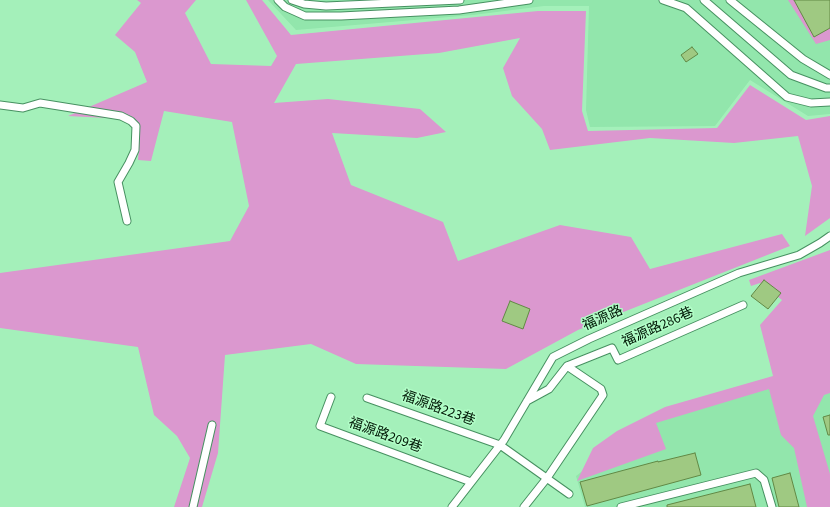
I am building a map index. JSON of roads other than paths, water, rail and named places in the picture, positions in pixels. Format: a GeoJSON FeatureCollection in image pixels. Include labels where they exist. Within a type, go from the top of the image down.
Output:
{"type":"FeatureCollection","features":[{"type":"Feature","properties":{"kind":"street"},"geometry":{"type":"LineString","coordinates":[[278,0],[286,7],[305,16],[340,16],[459,10],[529,0]]}},
{"type":"Feature","properties":{"kind":"street"},"geometry":{"type":"LineString","coordinates":[[292,0],[304,4],[326,6],[460,0]]}},
{"type":"Feature","properties":{"kind":"street"},"geometry":{"type":"LineString","coordinates":[[663,0],[672,1],[686,8],[787,97],[811,103],[830,102]]}},
{"type":"Feature","properties":{"kind":"street"},"geometry":{"type":"LineString","coordinates":[[704,0],[791,76],[830,88]]}},
{"type":"Feature","properties":{"kind":"street"},"geometry":{"type":"LineString","coordinates":[[730,0],[804,59],[830,75]]}},
{"type":"Feature","properties":{"kind":"street"},"geometry":{"type":"LineString","coordinates":[[0,105],[22,108],[40,103],[121,116],[131,121],[136,126],[135,150],[118,182],[127,221]]}},
{"type":"Feature","properties":{"kind":"street","name":"福源路"},"geometry":{"type":"LineString","coordinates":[[452,507],[500,445],[553,357],[739,273],[799,255],[830,236]]}},
{"type":"Feature","properties":{"kind":"street","name":"福源路286巷"},"geometry":{"type":"LineString","coordinates":[[567,366],[612,348],[618,360],[744,305]]}},
{"type":"Feature","properties":{"kind":"street"},"geometry":{"type":"LineString","coordinates":[[524,507],[547,478],[603,395],[601,389],[567,366],[550,389],[527,401]]}},
{"type":"Feature","properties":{"kind":"street","name":"福源路209巷"},"geometry":{"type":"LineString","coordinates":[[331,397],[320,426],[471,482]]}},
{"type":"Feature","properties":{"kind":"street","name":"福源路223巷"},"geometry":{"type":"LineString","coordinates":[[367,398],[500,445],[569,494]]}},
{"type":"Feature","properties":{"kind":"street"},"geometry":{"type":"LineString","coordinates":[[193,507],[212,425]]}},
{"type":"Feature","properties":{"kind":"street"},"geometry":{"type":"LineString","coordinates":[[621,507],[756,472],[764,480],[772,507]]}}]}
